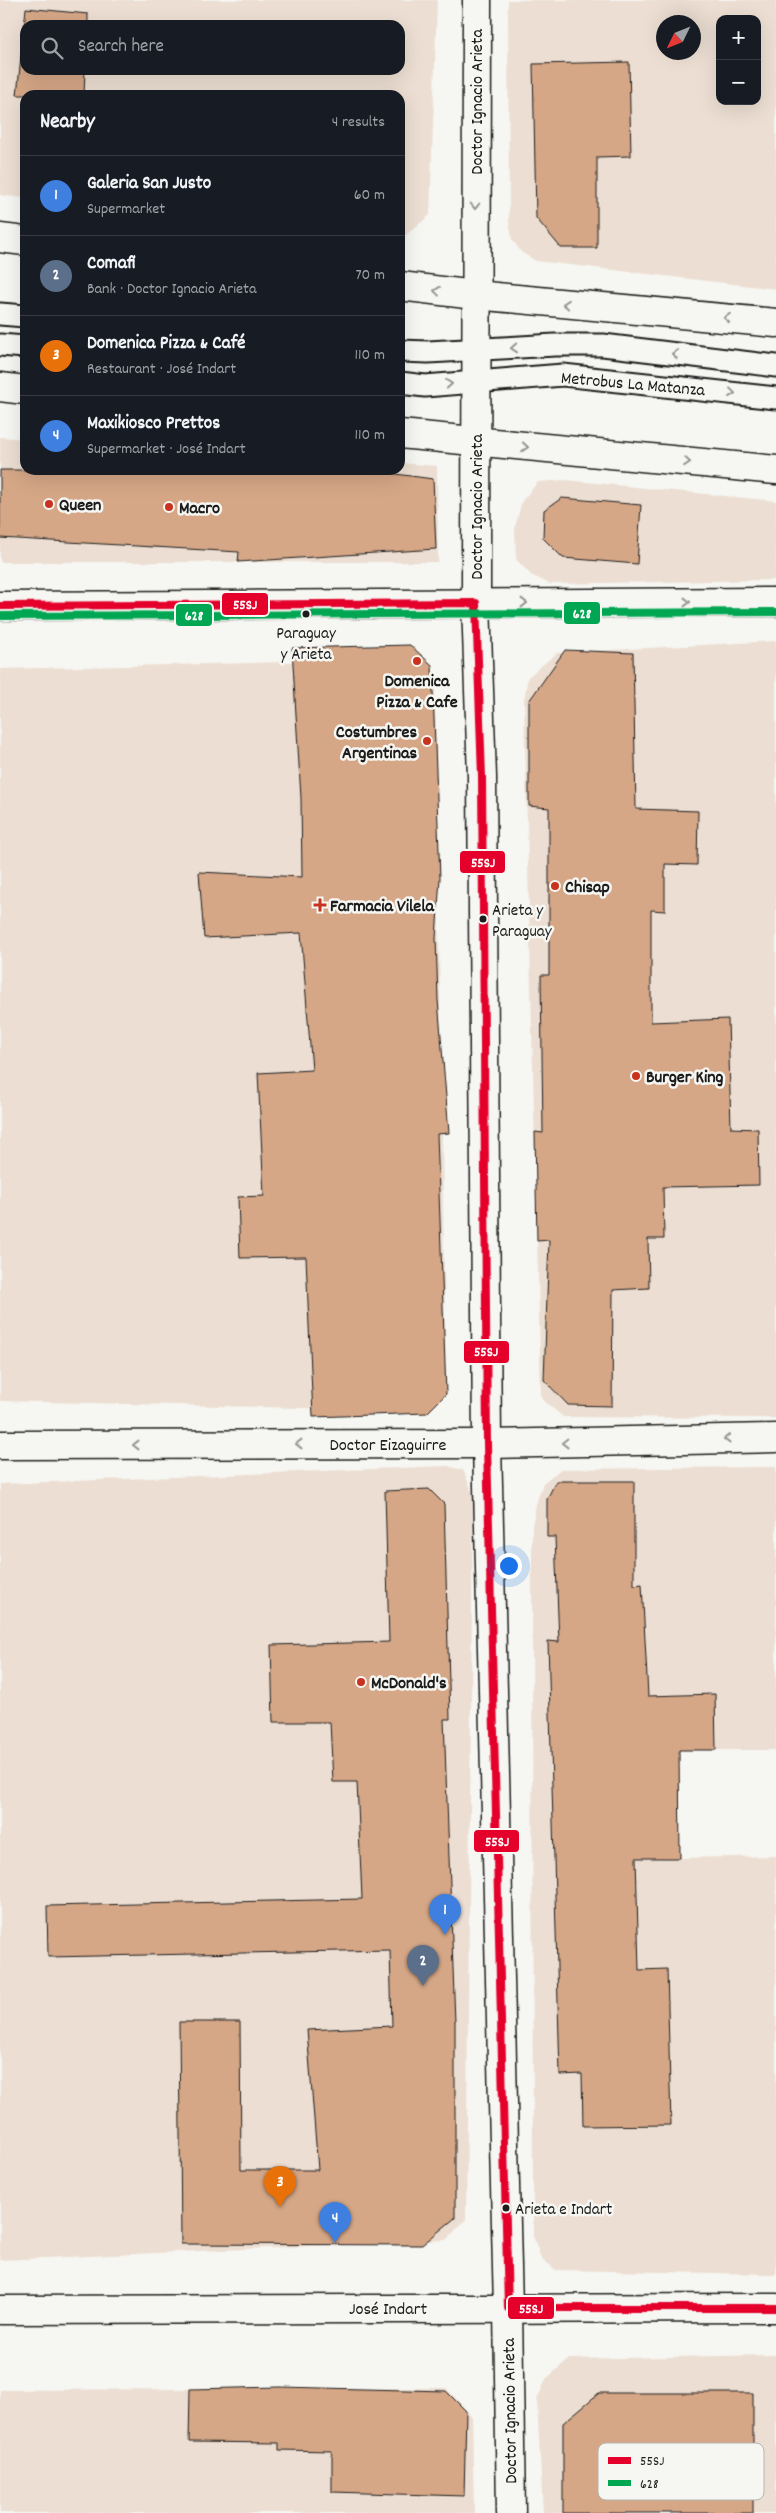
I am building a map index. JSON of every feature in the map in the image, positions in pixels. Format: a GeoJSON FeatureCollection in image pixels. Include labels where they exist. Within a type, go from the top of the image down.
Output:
{"type":"FeatureCollection","features":[{"type":"Feature","properties":{"kind":"main road","name":"Doctor Ignacio Arieta"},"geometry":{"type":"LineString","coordinates":[[477,0],[474,295],[476,603],[482,777],[487,1444],[508,2308],[511,2513]]}},
{"type":"Feature","properties":{"kind":"main road"},"geometry":{"type":"LineString","coordinates":[[0,238],[20,240]]}},
{"type":"Feature","properties":{"kind":"main road"},"geometry":{"type":"LineString","coordinates":[[405,287],[474,295],[776,323]]}},
{"type":"Feature","properties":{"kind":"main road"},"geometry":{"type":"LineString","coordinates":[[0,387],[20,389]]}},
{"type":"Feature","properties":{"kind":"main road"},"geometry":{"type":"LineString","coordinates":[[405,435],[476,443],[776,470]]}},
{"type":"Feature","properties":{"kind":"main road"},"geometry":{"type":"LineString","coordinates":[[0,606],[776,602]]}},
{"type":"Feature","properties":{"kind":"main road","name":"Doctor Eizaguirre"},"geometry":{"type":"LineString","coordinates":[[0,1445],[487,1444],[776,1438]]}},
{"type":"Feature","properties":{"kind":"main road","name":"José Indart"},"geometry":{"type":"LineString","coordinates":[[0,2310],[776,2308]]}},
{"type":"Feature","properties":{"kind":"lane"},"geometry":{"type":"LineString","coordinates":[[0,314],[20,316]]}},
{"type":"Feature","properties":{"kind":"lane"},"geometry":{"type":"LineString","coordinates":[[0,345],[20,347]]}},
{"type":"Feature","properties":{"kind":"lane","name":"Metrobus La Matanza"},"geometry":{"type":"LineString","coordinates":[[405,351],[603,345],[776,366]]}},
{"type":"Feature","properties":{"kind":"lane","name":"Metrobus La Matanza"},"geometry":{"type":"LineString","coordinates":[[405,384],[424,386],[563,375],[776,398]]}},
{"type":"Feature","properties":{"kind":"shaded area"},"geometry":{"type":"Polygon","coordinates":[[[0,0],[437,0],[430,215],[405,236],[405,90],[20,90],[20,197],[0,195],[0,0]]]}},
{"type":"Feature","properties":{"kind":"shaded area"},"geometry":{"type":"Polygon","coordinates":[[[508,0],[776,0],[776,289],[536,261],[521,252],[512,239],[509,220],[508,0]]]}},
{"type":"Feature","properties":{"kind":"shaded area"},"geometry":{"type":"Polygon","coordinates":[[[0,437],[20,439],[20,475],[405,475],[405,463],[437,466],[438,562],[0,562],[0,437]]]}},
{"type":"Feature","properties":{"kind":"shaded area"},"geometry":{"type":"Polygon","coordinates":[[[565,480],[776,501],[776,580],[550,584],[531,575],[516,559],[515,527],[522,501],[538,482],[565,480]]]}},
{"type":"Feature","properties":{"kind":"shaded area"},"geometry":{"type":"Polygon","coordinates":[[[776,641],[776,1418],[563,1417],[541,1398],[524,700],[528,677],[557,653],[776,641]]]}},
{"type":"Feature","properties":{"kind":"shaded area"},"geometry":{"type":"Polygon","coordinates":[[[421,659],[435,689],[446,1394],[428,1411],[0,1401],[0,669],[421,659]]]}},
{"type":"Feature","properties":{"kind":"shaded area"},"geometry":{"type":"Polygon","coordinates":[[[447,1466],[463,1470],[473,1494],[466,2219],[446,2240],[0,2260],[0,1484],[447,1466]]]}},
{"type":"Feature","properties":{"kind":"shaded area"},"geometry":{"type":"Polygon","coordinates":[[[776,1467],[776,1750],[679,1750],[680,1858],[776,1856],[776,2274],[556,2270],[541,2258],[533,2236],[532,1526],[536,1504],[543,1483],[561,1469],[776,1467]]]}},
{"type":"Feature","properties":{"kind":"shaded area"},"geometry":{"type":"Polygon","coordinates":[[[776,2355],[776,2513],[543,2513],[537,2400],[546,2379],[569,2359],[776,2355]]]}},
{"type":"Feature","properties":{"kind":"shaded area"},"geometry":{"type":"Polygon","coordinates":[[[446,2388],[472,2417],[474,2513],[0,2513],[0,2390],[446,2388]]]}},
{"type":"Feature","properties":{"kind":"building"},"geometry":{"type":"Polygon","coordinates":[[[26,8],[88,14],[88,20],[25,20],[26,8]]]}},
{"type":"Feature","properties":{"kind":"building"},"geometry":{"type":"Polygon","coordinates":[[[629,62],[631,156],[597,157],[597,248],[561,248],[536,218],[533,64],[629,62]]]}},
{"type":"Feature","properties":{"kind":"building"},"geometry":{"type":"Polygon","coordinates":[[[20,66],[20,75],[85,75],[84,90],[20,90],[20,95],[17,95],[20,66]]]}},
{"type":"Feature","properties":{"kind":"building"},"geometry":{"type":"Polygon","coordinates":[[[0,470],[20,470],[20,475],[403,475],[433,479],[436,549],[238,562],[239,552],[0,538],[0,470]]]}},
{"type":"Feature","properties":{"kind":"building"},"geometry":{"type":"Polygon","coordinates":[[[562,498],[641,505],[637,564],[563,558],[543,538],[544,510],[562,498]]]}},
{"type":"Feature","properties":{"kind":"building"},"geometry":{"type":"Polygon","coordinates":[[[410,645],[432,665],[440,878],[436,938],[438,1000],[449,1133],[437,1134],[446,1394],[427,1413],[313,1417],[306,1257],[240,1258],[238,1197],[264,1196],[258,1073],[312,1070],[301,933],[204,938],[199,872],[302,877],[301,798],[292,648],[410,645]]]}},
{"type":"Feature","properties":{"kind":"building"},"geometry":{"type":"Polygon","coordinates":[[[565,650],[633,653],[636,809],[698,811],[697,865],[665,864],[665,911],[651,910],[651,1022],[728,1019],[731,1128],[758,1129],[759,1185],[663,1187],[664,1239],[648,1239],[649,1288],[613,1290],[612,1406],[568,1405],[544,1380],[549,1240],[537,1241],[535,1132],[543,1133],[541,975],[549,975],[549,808],[529,806],[529,701],[565,650]]]}},
{"type":"Feature","properties":{"kind":"building"},"geometry":{"type":"Polygon","coordinates":[[[556,1481],[634,1481],[634,1585],[642,1584],[648,1696],[715,1694],[716,1750],[679,1750],[680,1858],[636,1858],[639,1970],[667,1969],[671,2125],[583,2126],[582,2074],[560,2075],[548,1641],[559,1642],[555,1537],[547,1537],[547,1499],[556,1481]]]}},
{"type":"Feature","properties":{"kind":"building"},"geometry":{"type":"Polygon","coordinates":[[[429,1489],[444,1504],[450,1719],[444,1719],[455,2023],[455,2218],[422,2245],[181,2244],[179,2022],[240,2022],[241,2170],[318,2170],[307,2030],[392,2026],[390,1950],[48,1957],[47,1906],[362,1899],[357,1782],[333,1782],[330,1722],[273,1722],[271,1645],[389,1642],[385,1491],[429,1489]]]}},
{"type":"Feature","properties":{"kind":"building"},"geometry":{"type":"Polygon","coordinates":[[[280,2387],[446,2391],[466,2411],[464,2496],[332,2492],[332,2451],[279,2450],[279,2443],[189,2442],[190,2389],[280,2387]]]}},
{"type":"Feature","properties":{"kind":"building"},"geometry":{"type":"Polygon","coordinates":[[[599,2393],[753,2393],[753,2443],[598,2443],[598,2500],[753,2500],[753,2513],[563,2513],[563,2423],[599,2393]]]}},
{"type":"Feature","properties":{"kind":"transit line","name":"55SJ"},"geometry":{"type":"LineString","coordinates":[[0,606],[476,603],[482,777],[487,1444],[508,2308],[776,2308]]}},
{"type":"Feature","properties":{"kind":"transit line","name":"628"},"geometry":{"type":"LineString","coordinates":[[0,616],[776,612]]}},
{"type":"Feature","properties":{"kind":"place","name":"Queen"},"geometry":{"type":"Point","coordinates":[49,504]}},
{"type":"Feature","properties":{"kind":"place","name":"Macro"},"geometry":{"type":"Point","coordinates":[169,507]}},
{"type":"Feature","properties":{"kind":"place","name":"Paraguay y Arieta"},"geometry":{"type":"Point","coordinates":[306,614]}},
{"type":"Feature","properties":{"kind":"place","name":"Domenica Pizza & Cafe"},"geometry":{"type":"Point","coordinates":[417,661]}},
{"type":"Feature","properties":{"kind":"place","name":"Costumbres Argentinas"},"geometry":{"type":"Point","coordinates":[427,741]}},
{"type":"Feature","properties":{"kind":"place","name":"Chisap"},"geometry":{"type":"Point","coordinates":[555,886]}},
{"type":"Feature","properties":{"kind":"place","name":"Farmacia Vilela"},"geometry":{"type":"Point","coordinates":[320,905]}},
{"type":"Feature","properties":{"kind":"place","name":"Arieta y Paraguay"},"geometry":{"type":"Point","coordinates":[483,919]}},
{"type":"Feature","properties":{"kind":"place","name":"Burger King"},"geometry":{"type":"Point","coordinates":[636,1076]}},
{"type":"Feature","properties":{"kind":"place","name":"McDonald's"},"geometry":{"type":"Point","coordinates":[361,1682]}},
{"type":"Feature","properties":{"kind":"place","name":"Galeria San Justo"},"geometry":{"type":"Point","coordinates":[445,1935]}},
{"type":"Feature","properties":{"kind":"place","name":"Comafi"},"geometry":{"type":"Point","coordinates":[423,1986]}},
{"type":"Feature","properties":{"kind":"place","name":"Domenica Pizza & Café"},"geometry":{"type":"Point","coordinates":[280,2207]}},
{"type":"Feature","properties":{"kind":"place","name":"Arieta e Indart"},"geometry":{"type":"Point","coordinates":[506,2208]}},
{"type":"Feature","properties":{"kind":"place","name":"Maxikiosco Prettos"},"geometry":{"type":"Point","coordinates":[335,2243]}}]}
